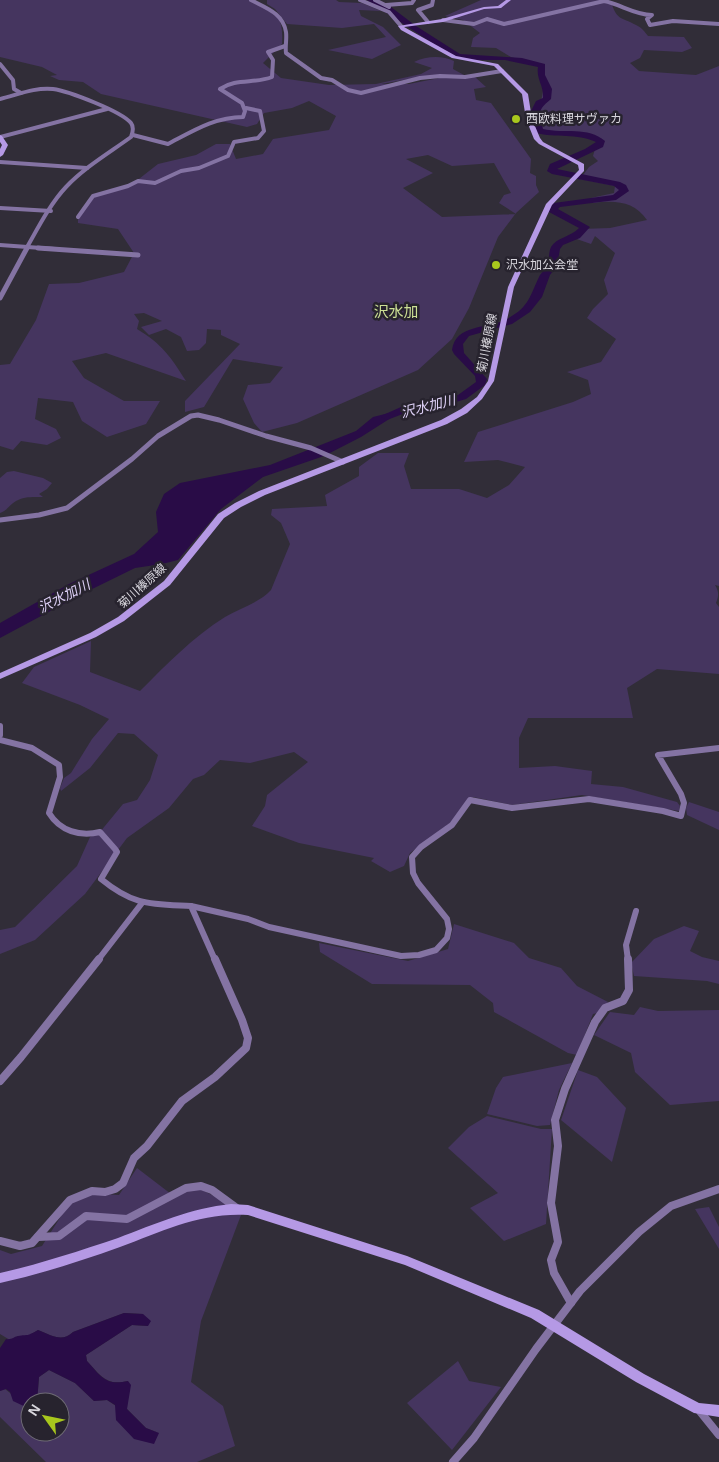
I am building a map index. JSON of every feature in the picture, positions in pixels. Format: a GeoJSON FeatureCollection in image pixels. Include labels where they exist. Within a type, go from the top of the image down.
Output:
{"type":"FeatureCollection","features":[{"type":"Feature","properties":{"kind":"main road"},"geometry":{"type":"LineString","coordinates":[[401,26],[444,20],[484,8],[499,7],[509,0]]}},
{"type":"Feature","properties":{"kind":"main road","name":"菊川榛原線"},"geometry":{"type":"LineString","coordinates":[[0,676],[93,635],[121,620],[167,583],[208,530],[221,516],[238,505],[262,493],[444,422],[480,398],[491,381],[495,370],[510,287],[553,198],[576,176],[582,166],[576,160],[547,147],[536,139],[529,119],[525,94],[502,71],[489,62],[454,57],[403,29],[401,26]]}},
{"type":"Feature","properties":{"kind":"main road"},"geometry":{"type":"LineString","coordinates":[[0,137],[5,145],[0,155]]}},
{"type":"Feature","properties":{"kind":"main road"},"geometry":{"type":"LineString","coordinates":[[0,1278],[98,1249],[198,1215],[225,1208],[238,1209],[268,1216],[407,1262],[535,1314],[640,1378],[698,1409],[719,1410]]}},
{"type":"Feature","properties":{"kind":"street"},"geometry":{"type":"LineString","coordinates":[[251,0],[276,12],[283,23],[286,34],[286,53],[300,60],[322,78],[333,81],[342,88],[354,92],[361,93],[420,78],[465,76],[502,71]]}},
{"type":"Feature","properties":{"kind":"street"},"geometry":{"type":"LineString","coordinates":[[360,0],[389,12],[401,26]]}},
{"type":"Feature","properties":{"kind":"street"},"geometry":{"type":"LineString","coordinates":[[375,0],[393,10],[389,12]]}},
{"type":"Feature","properties":{"kind":"street"},"geometry":{"type":"LineString","coordinates":[[386,5],[412,3],[414,0]]}},
{"type":"Feature","properties":{"kind":"street"},"geometry":{"type":"LineString","coordinates":[[428,22],[418,10],[432,5],[433,0]]}},
{"type":"Feature","properties":{"kind":"street"},"geometry":{"type":"LineString","coordinates":[[444,20],[474,24],[487,19],[504,24],[604,1],[616,3],[644,15],[652,15],[647,19],[650,25],[674,21],[719,24]]}},
{"type":"Feature","properties":{"kind":"street"},"geometry":{"type":"LineString","coordinates":[[78,216],[93,196],[138,181],[155,183],[181,171],[209,165],[228,156],[234,142],[258,138],[264,131],[261,114],[257,110],[246,108],[240,100],[220,90],[226,86],[260,81],[272,77],[273,60],[268,52],[273,48],[285,46]]}},
{"type":"Feature","properties":{"kind":"street"},"geometry":{"type":"LineString","coordinates":[[0,64],[13,80],[14,89],[23,93]]}},
{"type":"Feature","properties":{"kind":"street"},"geometry":{"type":"LineString","coordinates":[[0,99],[36,90],[60,90],[106,109],[132,124],[132,135],[122,145],[87,168],[65,188],[41,222],[3,289],[0,298]]}},
{"type":"Feature","properties":{"kind":"street"},"geometry":{"type":"LineString","coordinates":[[132,135],[168,144],[208,123],[243,116],[246,108]]}},
{"type":"Feature","properties":{"kind":"street"},"geometry":{"type":"LineString","coordinates":[[0,137],[106,109]]}},
{"type":"Feature","properties":{"kind":"street"},"geometry":{"type":"LineString","coordinates":[[0,162],[87,168]]}},
{"type":"Feature","properties":{"kind":"street"},"geometry":{"type":"LineString","coordinates":[[0,208],[50,211]]}},
{"type":"Feature","properties":{"kind":"street"},"geometry":{"type":"LineString","coordinates":[[0,245],[138,255]]}},
{"type":"Feature","properties":{"kind":"street"},"geometry":{"type":"LineString","coordinates":[[0,520],[39,515],[67,508],[132,459],[158,436],[191,416],[219,420],[266,436],[312,448],[342,461]]}},
{"type":"Feature","properties":{"kind":"street"},"geometry":{"type":"LineString","coordinates":[[0,726],[0,735]]}},
{"type":"Feature","properties":{"kind":"street"},"geometry":{"type":"LineString","coordinates":[[0,740],[32,748],[59,765],[61,772],[59,783],[49,809],[52,821],[67,830],[93,834],[100,832],[117,852],[101,879],[117,892],[142,903],[191,906],[248,919],[269,927],[413,957],[429,954],[439,949],[445,942],[449,929],[447,919],[418,884],[410,865],[411,857],[422,846],[450,828],[470,800],[512,808],[589,799],[663,811],[681,816],[684,803],[682,794],[658,755],[719,748]]}},
{"type":"Feature","properties":{"kind":"street"},"geometry":{"type":"LineString","coordinates":[[0,1081],[31,1047],[53,1016],[124,930],[142,903]]}},
{"type":"Feature","properties":{"kind":"street"},"geometry":{"type":"LineString","coordinates":[[0,1241],[20,1246],[32,1243],[70,1200],[92,1191],[105,1192],[116,1189],[123,1183],[134,1158],[147,1146],[182,1101],[215,1078],[246,1048],[248,1038],[242,1020],[191,906]]}},
{"type":"Feature","properties":{"kind":"street"},"geometry":{"type":"LineString","coordinates":[[570,1303],[554,1273],[551,1260],[558,1242],[552,1203],[558,1146],[555,1120],[565,1090],[595,1022],[605,1008],[624,1001],[629,990],[626,946],[636,911]]}},
{"type":"Feature","properties":{"kind":"street"},"geometry":{"type":"LineString","coordinates":[[38,1237],[59,1236],[86,1216],[128,1219],[186,1188],[201,1186],[212,1190],[238,1209]]}},
{"type":"Feature","properties":{"kind":"street"},"geometry":{"type":"LineString","coordinates":[[453,1462],[474,1438],[580,1291],[653,1219],[671,1206],[719,1189]]}},
{"type":"Feature","properties":{"kind":"street"},"geometry":{"type":"LineString","coordinates":[[698,1409],[719,1436]]}},
{"type":"Feature","properties":{"kind":"shaded area"},"geometry":{"type":"Polygon","coordinates":[[[0,0],[249,0],[271,11],[279,19],[282,44],[263,63],[281,78],[329,85],[376,84],[421,74],[432,68],[414,62],[424,58],[439,57],[454,61],[453,69],[464,75],[426,76],[381,84],[409,84],[444,77],[475,77],[486,87],[474,89],[476,100],[491,103],[531,159],[530,173],[536,176],[536,185],[539,192],[515,214],[498,237],[469,308],[452,339],[418,370],[297,423],[262,432],[254,423],[243,399],[248,385],[270,383],[283,367],[233,359],[204,407],[185,412],[185,401],[240,344],[221,335],[221,330],[207,329],[206,343],[199,350],[187,351],[181,337],[166,329],[149,335],[141,327],[162,321],[144,313],[134,314],[139,321],[137,329],[153,340],[165,352],[186,381],[106,353],[72,361],[84,378],[124,401],[160,401],[146,424],[107,437],[82,421],[73,402],[38,398],[35,419],[56,429],[61,438],[47,445],[21,441],[13,450],[0,446],[0,365],[10,364],[36,320],[49,284],[79,283],[124,272],[134,253],[118,229],[78,223],[78,217],[93,196],[135,182],[158,164],[196,155],[216,144],[230,144],[236,159],[263,154],[273,139],[329,130],[336,116],[309,101],[292,108],[264,113],[257,124],[247,127],[101,94],[83,82],[59,80],[50,76],[57,75],[42,67],[0,57],[0,0]],[[428,155],[406,159],[433,173],[403,188],[442,217],[515,214],[499,203],[504,195],[511,193],[494,163],[452,166],[428,155]]]}},
{"type":"Feature","properties":{"kind":"shaded area"},"geometry":{"type":"Polygon","coordinates":[[[267,0],[336,0],[339,2],[362,3],[381,11],[359,10],[361,16],[383,27],[401,45],[372,59],[328,50],[386,37],[374,24],[342,28],[287,24],[275,9],[267,4],[267,0]]]}},
{"type":"Feature","properties":{"kind":"shaded area"},"geometry":{"type":"Polygon","coordinates":[[[481,0],[602,0],[611,2],[618,16],[640,27],[648,36],[684,37],[692,48],[682,52],[644,50],[640,58],[630,63],[639,71],[696,75],[719,66],[719,586],[715,585],[718,594],[716,603],[719,607],[719,674],[657,669],[627,688],[633,718],[528,718],[519,738],[519,768],[555,766],[592,771],[591,784],[623,787],[677,802],[680,806],[679,811],[582,795],[512,805],[473,797],[450,823],[410,853],[404,866],[390,872],[371,861],[374,858],[299,843],[252,826],[265,806],[267,795],[308,762],[294,752],[250,763],[220,760],[204,775],[193,779],[169,808],[127,838],[85,894],[35,940],[0,954],[0,930],[15,927],[77,866],[90,837],[100,832],[123,804],[137,800],[150,780],[158,755],[134,734],[118,733],[90,768],[61,791],[60,788],[64,778],[71,773],[92,739],[109,719],[80,705],[22,683],[34,667],[91,641],[90,672],[140,691],[202,633],[225,617],[266,595],[271,590],[290,544],[281,523],[271,515],[272,509],[327,506],[325,495],[359,476],[359,467],[378,453],[409,453],[404,466],[411,489],[459,489],[487,498],[509,485],[525,467],[498,460],[464,462],[478,432],[573,402],[591,394],[588,380],[567,372],[601,362],[616,339],[587,318],[608,294],[604,280],[615,253],[595,236],[591,244],[571,237],[581,229],[610,228],[647,220],[630,205],[616,202],[593,203],[591,198],[614,193],[615,186],[580,179],[589,167],[598,161],[593,156],[595,149],[602,143],[589,136],[542,131],[535,119],[543,93],[542,66],[511,57],[496,48],[471,47],[473,38],[480,33],[463,20],[445,16],[481,0]]]}},
{"type":"Feature","properties":{"kind":"shaded area"},"geometry":{"type":"Polygon","coordinates":[[[14,471],[43,478],[52,483],[39,494],[43,497],[19,499],[0,513],[0,478],[7,472],[14,471]]]}},
{"type":"Feature","properties":{"kind":"shaded area"},"geometry":{"type":"Polygon","coordinates":[[[689,802],[719,812],[719,830],[687,815],[686,808],[689,802]]]}},
{"type":"Feature","properties":{"kind":"shaded area"},"geometry":{"type":"Polygon","coordinates":[[[454,924],[514,943],[529,958],[561,968],[577,986],[608,1002],[598,1013],[593,1014],[577,1055],[568,1053],[494,1012],[493,1003],[470,985],[372,984],[320,952],[319,943],[408,961],[448,949],[454,924]]]}},
{"type":"Feature","properties":{"kind":"shaded area"},"geometry":{"type":"Polygon","coordinates":[[[684,926],[699,931],[690,951],[702,957],[719,961],[719,984],[707,981],[634,976],[631,963],[654,939],[684,926]]]}},
{"type":"Feature","properties":{"kind":"shaded area"},"geometry":{"type":"Polygon","coordinates":[[[640,1007],[658,1011],[719,1010],[719,1101],[670,1105],[635,1072],[631,1053],[594,1035],[610,1012],[634,1015],[640,1007]]]}},
{"type":"Feature","properties":{"kind":"shaded area"},"geometry":{"type":"Polygon","coordinates":[[[572,1063],[559,1090],[550,1125],[537,1126],[487,1114],[496,1088],[503,1077],[572,1063]]]}},
{"type":"Feature","properties":{"kind":"shaded area"},"geometry":{"type":"Polygon","coordinates":[[[578,1070],[597,1077],[626,1108],[612,1162],[561,1120],[578,1070]]]}},
{"type":"Feature","properties":{"kind":"shaded area"},"geometry":{"type":"Polygon","coordinates":[[[487,1116],[541,1129],[552,1129],[546,1224],[504,1241],[470,1208],[498,1193],[448,1148],[469,1127],[487,1116]]]}},
{"type":"Feature","properties":{"kind":"shaded area"},"geometry":{"type":"Polygon","coordinates":[[[137,1168],[171,1194],[200,1189],[224,1201],[241,1215],[201,1321],[191,1382],[223,1406],[235,1446],[197,1462],[46,1462],[26,1442],[70,1442],[70,1392],[38,1392],[39,1377],[49,1370],[75,1383],[94,1401],[107,1400],[116,1406],[116,1420],[159,1433],[146,1428],[127,1409],[128,1381],[114,1382],[104,1378],[87,1361],[86,1355],[132,1325],[148,1326],[143,1314],[124,1313],[61,1338],[38,1330],[28,1336],[18,1336],[10,1340],[0,1334],[0,1250],[11,1254],[42,1246],[70,1202],[89,1193],[119,1195],[137,1168]]]}},
{"type":"Feature","properties":{"kind":"shaded area"},"geometry":{"type":"Polygon","coordinates":[[[709,1207],[719,1227],[719,1249],[695,1209],[709,1207]]]}},
{"type":"Feature","properties":{"kind":"shaded area"},"geometry":{"type":"Polygon","coordinates":[[[458,1361],[469,1381],[501,1387],[452,1450],[407,1403],[458,1361]]]}},
{"type":"Feature","properties":{"kind":"shaded area"},"geometry":{"type":"Polygon","coordinates":[[[5,1389],[20,1401],[20,1437],[0,1417],[0,1391],[5,1389]]]}},
{"type":"Feature","properties":{"kind":"water"},"geometry":{"type":"Polygon","coordinates":[[[405,409],[361,437],[324,456],[263,477],[221,509],[178,560],[135,568],[0,638],[0,623],[69,584],[134,554],[158,532],[156,512],[164,494],[180,483],[270,465],[356,431],[373,417],[405,409]]]}},
{"type":"Feature","properties":{"kind":"water"},"geometry":{"type":"Polygon","coordinates":[[[124,1313],[143,1314],[151,1321],[148,1326],[132,1325],[86,1355],[87,1361],[104,1378],[114,1382],[128,1381],[131,1385],[127,1409],[146,1428],[159,1433],[154,1444],[134,1439],[116,1420],[115,1405],[107,1400],[94,1401],[75,1383],[49,1370],[39,1377],[38,1392],[20,1392],[20,1404],[13,1401],[10,1392],[6,1389],[0,1391],[0,1348],[6,1339],[38,1330],[61,1338],[124,1313]]]}},
{"type":"Feature","properties":{"kind":"waterway","name":"沢水加川"},"geometry":{"type":"LineString","coordinates":[[371,0],[388,9],[413,28],[458,56],[522,60],[542,66],[541,75],[548,89],[547,99],[539,103],[535,111],[539,131],[552,134],[586,134],[601,141],[600,145],[553,166],[552,171],[617,184],[623,187],[624,191],[616,197],[557,205],[552,210],[585,227],[577,236],[560,243],[555,249],[552,266],[545,275],[537,297],[526,310],[508,322],[465,334],[458,344],[457,350],[482,379],[481,383],[462,397],[446,402],[405,409],[387,417]]}},
{"type":"Feature","properties":{"kind":"place","name":"西欧料理サヴァカ"},"geometry":{"type":"Point","coordinates":[516,119]}},
{"type":"Feature","properties":{"kind":"place","name":"沢水加公会堂"},"geometry":{"type":"Point","coordinates":[496,265]}},
{"type":"Feature","properties":{"kind":"district","name":"沢水加"},"geometry":{"type":"Point","coordinates":[396,311]}}]}
